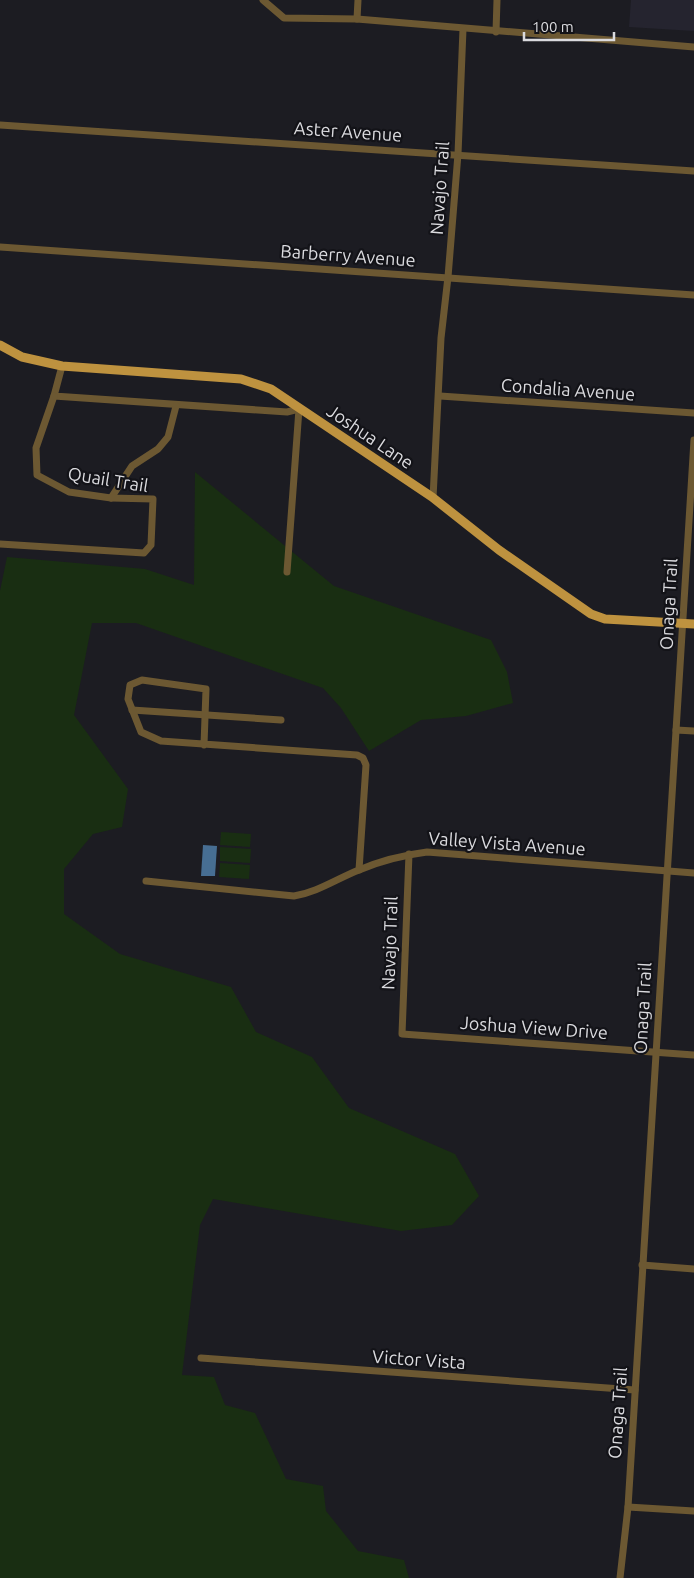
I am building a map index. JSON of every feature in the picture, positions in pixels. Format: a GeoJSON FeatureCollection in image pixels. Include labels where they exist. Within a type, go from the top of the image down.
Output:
{"type":"FeatureCollection","features":[{"type":"Feature","properties":{"kind":"main road","name":"Joshua Lane"},"geometry":{"type":"LineString","coordinates":[[0,345],[22,357],[62,366],[241,379],[271,389],[433,498],[499,550],[591,614],[605,619],[694,624]]}},
{"type":"Feature","properties":{"kind":"street"},"geometry":{"type":"LineString","coordinates":[[263,0],[284,18],[357,20],[694,47]]}},
{"type":"Feature","properties":{"kind":"street"},"geometry":{"type":"LineString","coordinates":[[357,20],[358,0]]}},
{"type":"Feature","properties":{"kind":"street"},"geometry":{"type":"LineString","coordinates":[[496,32],[497,0]]}},
{"type":"Feature","properties":{"kind":"street","name":"Navajo Trail"},"geometry":{"type":"LineString","coordinates":[[433,498],[440,396],[441,338],[458,154],[463,29]]}},
{"type":"Feature","properties":{"kind":"street","name":"Aster Avenue"},"geometry":{"type":"LineString","coordinates":[[0,125],[694,171]]}},
{"type":"Feature","properties":{"kind":"street","name":"Barberry Avenue"},"geometry":{"type":"LineString","coordinates":[[0,247],[694,295]]}},
{"type":"Feature","properties":{"kind":"street"},"geometry":{"type":"LineString","coordinates":[[62,366],[54,396],[176,406],[287,412],[299,409],[287,572]]}},
{"type":"Feature","properties":{"kind":"street","name":"Quail Trail"},"geometry":{"type":"LineString","coordinates":[[0,544],[144,552],[151,546],[153,499],[111,498],[69,492],[37,475],[36,448],[54,396]]}},
{"type":"Feature","properties":{"kind":"street","name":"Condalia Avenue"},"geometry":{"type":"LineString","coordinates":[[440,396],[694,413]]}},
{"type":"Feature","properties":{"kind":"street"},"geometry":{"type":"LineString","coordinates":[[111,498],[132,466],[158,449],[168,437],[176,406]]}},
{"type":"Feature","properties":{"kind":"street","name":"Onaga Trail"},"geometry":{"type":"LineString","coordinates":[[620,1578],[628,1507],[666,870],[691,517],[694,440]]}},
{"type":"Feature","properties":{"kind":"street"},"geometry":{"type":"LineString","coordinates":[[204,745],[206,689],[142,680],[130,685],[128,698],[141,732],[162,741],[204,745],[356,755],[363,758],[366,764],[359,870]]}},
{"type":"Feature","properties":{"kind":"street"},"geometry":{"type":"LineString","coordinates":[[132,710],[206,717],[281,720]]}},
{"type":"Feature","properties":{"kind":"street"},"geometry":{"type":"LineString","coordinates":[[676,730],[694,731]]}},
{"type":"Feature","properties":{"kind":"street","name":"Valley Vista Avenue"},"geometry":{"type":"LineString","coordinates":[[146,881],[294,896],[313,892],[359,870],[409,854],[427,852],[694,873]]}},
{"type":"Feature","properties":{"kind":"street","name":"Navajo Trail"},"geometry":{"type":"LineString","coordinates":[[402,1034],[409,854]]}},
{"type":"Feature","properties":{"kind":"street","name":"Joshua View Drive"},"geometry":{"type":"LineString","coordinates":[[402,1034],[694,1055]]}},
{"type":"Feature","properties":{"kind":"street"},"geometry":{"type":"LineString","coordinates":[[642,1265],[694,1269]]}},
{"type":"Feature","properties":{"kind":"street","name":"Victor Vista"},"geometry":{"type":"LineString","coordinates":[[201,1358],[635,1390]]}},
{"type":"Feature","properties":{"kind":"street"},"geometry":{"type":"LineString","coordinates":[[628,1507],[694,1511]]}},
{"type":"Feature","properties":{"kind":"shaded area"},"geometry":{"type":"Polygon","coordinates":[[[631,0],[694,0],[694,31],[629,27],[631,0]]]}},
{"type":"Feature","properties":{"kind":"green space"},"geometry":{"type":"Polygon","coordinates":[[[195,472],[334,586],[491,640],[507,672],[513,703],[466,716],[421,720],[369,751],[341,708],[323,688],[136,623],[92,623],[74,715],[128,789],[122,827],[93,834],[64,869],[64,914],[120,954],[231,987],[256,1032],[312,1057],[349,1108],[455,1154],[479,1196],[452,1225],[401,1231],[213,1199],[200,1225],[182,1375],[214,1377],[225,1405],[255,1413],[286,1479],[323,1486],[326,1511],[358,1551],[404,1560],[409,1578],[0,1578],[0,591],[7,557],[145,569],[194,585],[195,472]]]}},
{"type":"Feature","properties":{"kind":"green space"},"geometry":{"type":"Polygon","coordinates":[[[221,832],[251,834],[250,847],[220,845],[221,832]]]}},
{"type":"Feature","properties":{"kind":"green space"},"geometry":{"type":"Polygon","coordinates":[[[220,847],[251,849],[250,863],[220,861],[220,847]]]}},
{"type":"Feature","properties":{"kind":"green space"},"geometry":{"type":"Polygon","coordinates":[[[220,863],[250,865],[249,879],[219,877],[220,863]]]}},
{"type":"Feature","properties":{"kind":"water"},"geometry":{"type":"Polygon","coordinates":[[[203,845],[217,846],[215,876],[201,876],[203,845]]]}}]}
